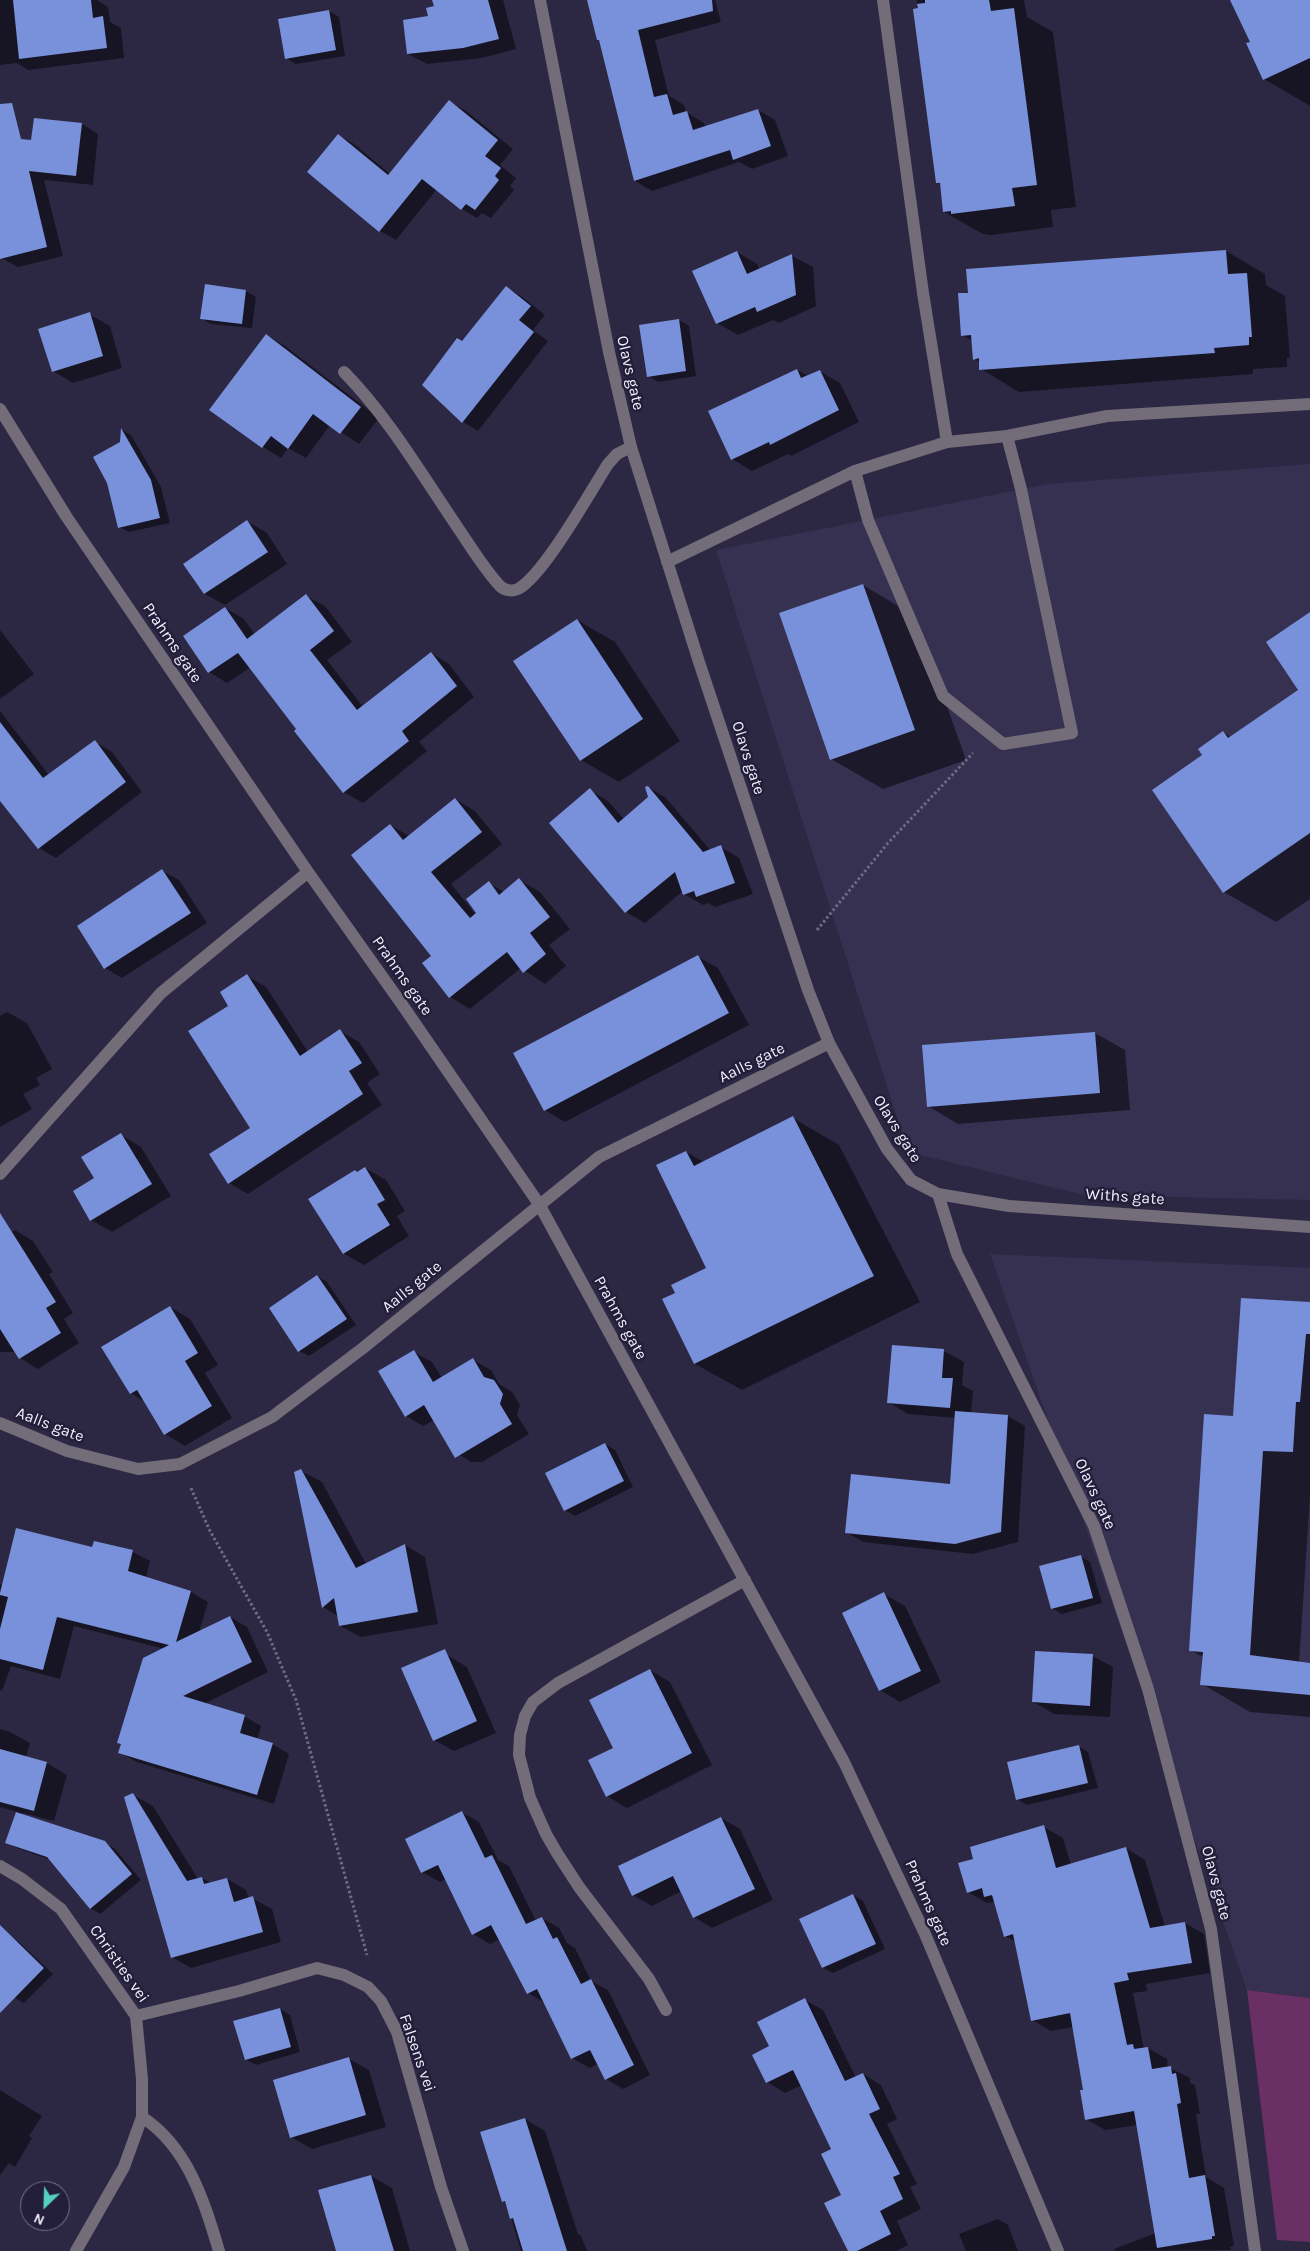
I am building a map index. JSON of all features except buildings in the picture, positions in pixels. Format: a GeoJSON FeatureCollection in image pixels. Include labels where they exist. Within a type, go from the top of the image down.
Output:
{"type":"FeatureCollection","features":[{"type":"Feature","properties":{"kind":"street","name":"Olavs gate"},"geometry":{"type":"LineString","coordinates":[[540,0],[608,352],[631,447],[796,956],[829,1044],[887,1149],[911,1180],[938,1194],[957,1254],[1094,1526],[1148,1689],[1211,1929],[1255,2251]]}},
{"type":"Feature","properties":{"kind":"street"},"geometry":{"type":"LineString","coordinates":[[883,0],[923,293],[947,442]]}},
{"type":"Feature","properties":{"kind":"street"},"geometry":{"type":"LineString","coordinates":[[344,372],[363,392],[387,424],[480,560],[502,587],[510,590],[516,590],[528,580],[551,553],[608,464],[617,454],[631,447]]}},
{"type":"Feature","properties":{"kind":"street"},"geometry":{"type":"LineString","coordinates":[[667,562],[855,471],[947,442],[1007,436],[1107,416],[1310,404]]}},
{"type":"Feature","properties":{"kind":"street","name":"Prahms gate"},"geometry":{"type":"LineString","coordinates":[[0,409],[66,516],[308,872],[402,1003],[539,1204],[844,1762],[925,1934],[1058,2251]]}},
{"type":"Feature","properties":{"kind":"street"},"geometry":{"type":"LineString","coordinates":[[855,471],[868,520],[943,696],[1003,744],[1072,733],[1021,489],[1007,436]]}},
{"type":"Feature","properties":{"kind":"street"},"geometry":{"type":"LineString","coordinates":[[0,1174],[161,993],[308,872]]}},
{"type":"Feature","properties":{"kind":"street","name":"Aalls gate"},"geometry":{"type":"LineString","coordinates":[[0,1422],[67,1451],[138,1469],[180,1464],[272,1417],[363,1348],[598,1157],[829,1044]]}},
{"type":"Feature","properties":{"kind":"street","name":"Withs gate"},"geometry":{"type":"LineString","coordinates":[[938,1194],[1009,1206],[1310,1227]]}},
{"type":"Feature","properties":{"kind":"street"},"geometry":{"type":"LineString","coordinates":[[666,2010],[649,1979],[579,1887],[546,1834],[530,1798],[519,1755],[520,1735],[525,1716],[533,1702],[558,1683],[745,1580]]}},
{"type":"Feature","properties":{"kind":"street","name":"Christies vei"},"geometry":{"type":"LineString","coordinates":[[0,1866],[22,1879],[62,1909],[136,2016],[142,2079],[142,2117],[124,2167],[76,2251]]}},
{"type":"Feature","properties":{"kind":"street","name":"Falsens vei"},"geometry":{"type":"LineString","coordinates":[[136,2016],[239,1991],[316,1968],[344,1975],[368,1987],[381,2000],[397,2032],[441,2188],[462,2251]]}},
{"type":"Feature","properties":{"kind":"street"},"geometry":{"type":"LineString","coordinates":[[142,2117],[156,2126],[178,2153],[198,2186],[219,2251]]}},
{"type":"Feature","properties":{"kind":"path"},"geometry":{"type":"LineString","coordinates":[[796,956],[888,843],[990,734]]}},
{"type":"Feature","properties":{"kind":"path"},"geometry":{"type":"LineString","coordinates":[[180,1464],[210,1531],[267,1632],[296,1700],[369,1962],[357,1982]]}},
{"type":"Feature","properties":{"kind":"shaded area"},"geometry":{"type":"Polygon","coordinates":[[[1310,464],[1310,1200],[1084,1195],[908,1152],[716,550],[1048,484],[1310,464]]]}},
{"type":"Feature","properties":{"kind":"shaded area"},"geometry":{"type":"Polygon","coordinates":[[[990,1254],[1310,1268],[1310,1998],[1247,1990],[990,1254]]]}},
{"type":"Feature","properties":{"kind":"shaded area"},"geometry":{"type":"Polygon","coordinates":[[[1247,1990],[1310,1998],[1310,2242],[1277,2240],[1247,1990]]]}}]}
